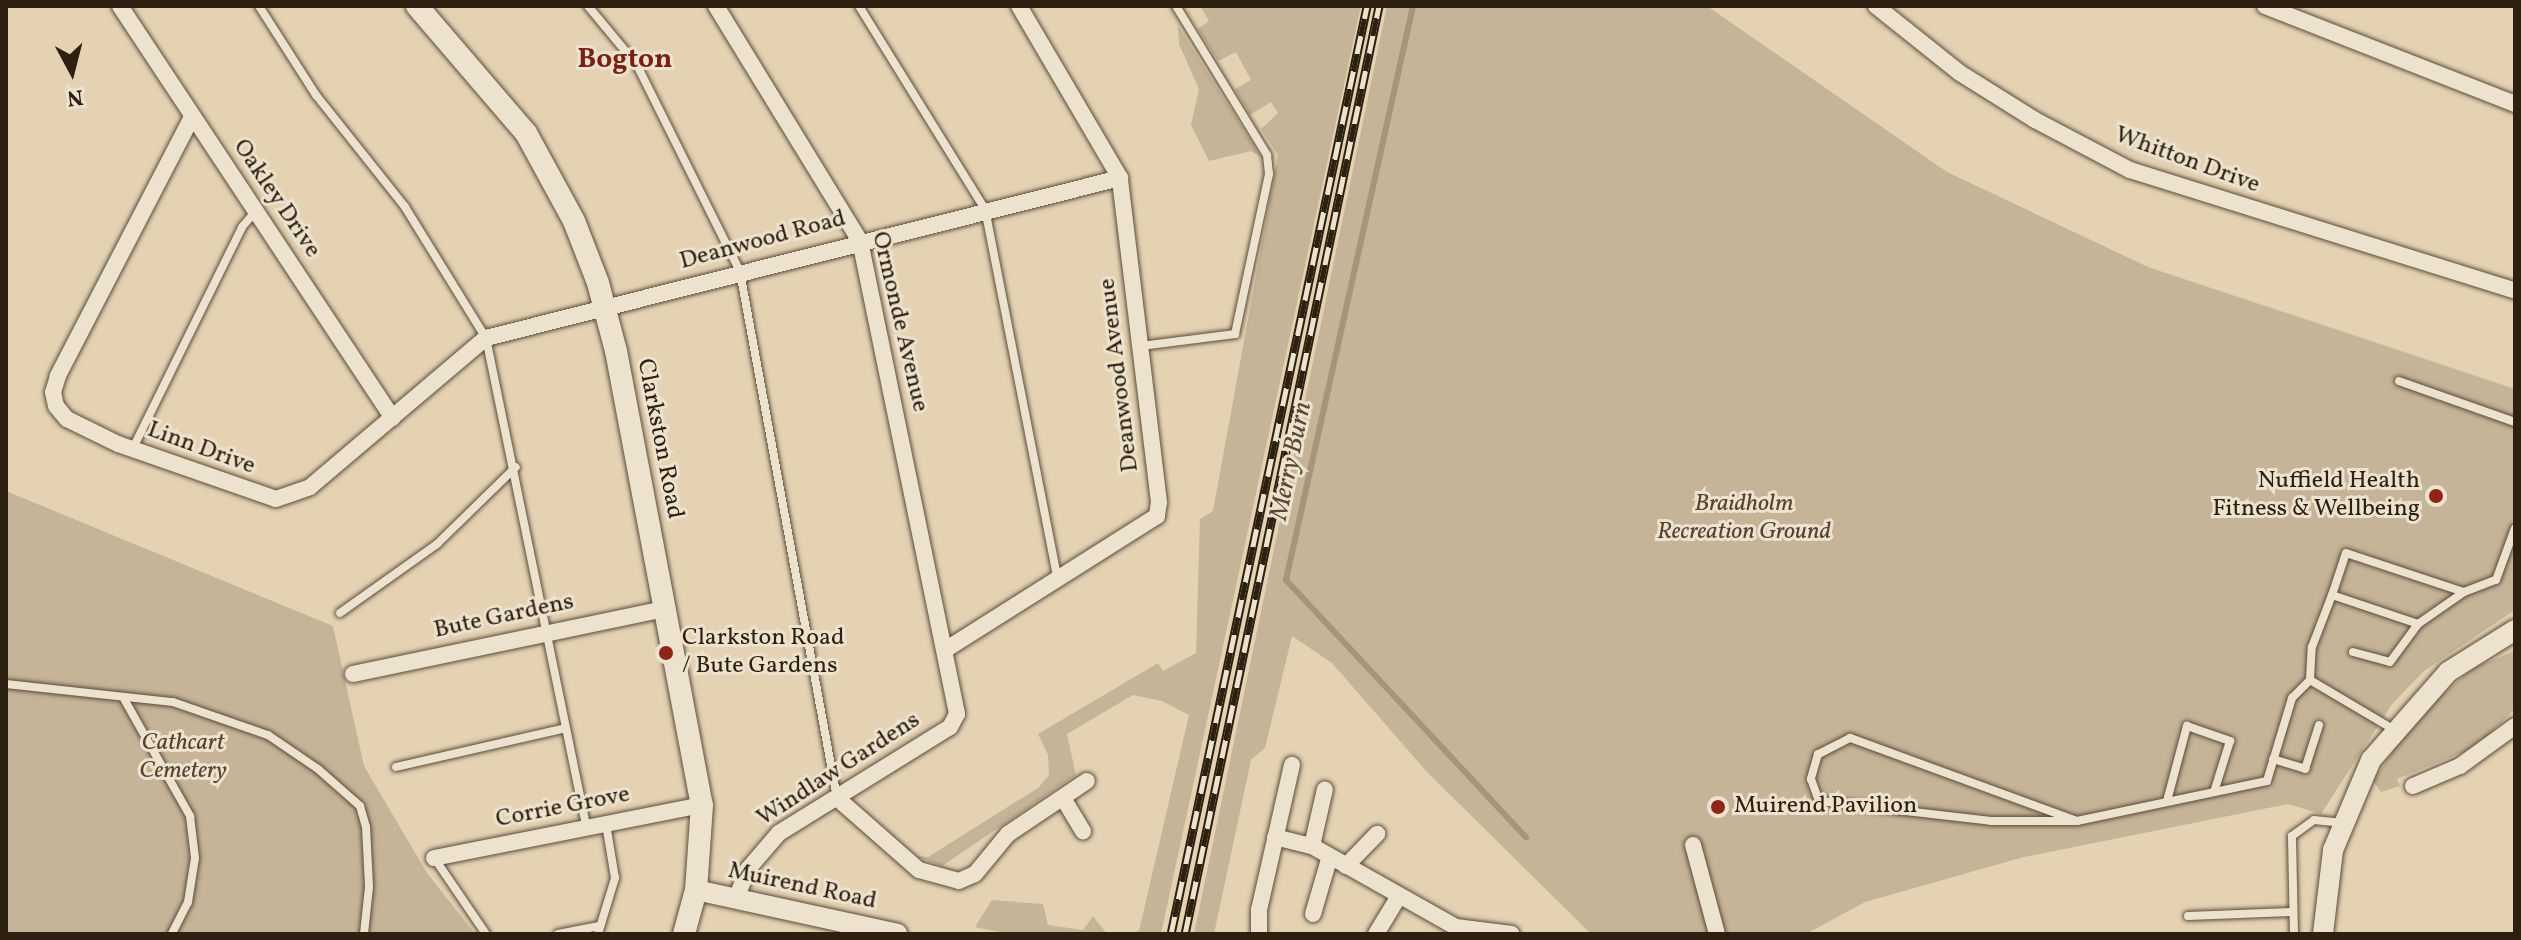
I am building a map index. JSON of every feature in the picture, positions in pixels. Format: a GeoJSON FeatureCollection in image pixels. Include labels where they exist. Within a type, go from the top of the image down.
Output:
{"type":"FeatureCollection","features":[{"type":"Feature","properties":{"kind":"main road","name":"Clarkston Road"},"geometry":{"type":"LineString","coordinates":[[417,6],[526,133],[574,221],[605,307],[702,805],[696,890],[684,934]]}},
{"type":"Feature","properties":{"kind":"street","name":"Oakley Drive"},"geometry":{"type":"LineString","coordinates":[[120,6],[393,418]]}},
{"type":"Feature","properties":{"kind":"street","name":"Ormonde Avenue"},"geometry":{"type":"LineString","coordinates":[[716,6],[860,241],[913,494]]}},
{"type":"Feature","properties":{"kind":"street","name":"Deanwood Avenue"},"geometry":{"type":"LineString","coordinates":[[945,650],[1058,582],[1157,516],[1159,502],[1120,178],[1019,6]]}},
{"type":"Feature","properties":{"kind":"street","name":"Whitton Drive"},"geometry":{"type":"LineString","coordinates":[[1876,6],[1960,73],[2035,120],[2130,170],[2515,291]]}},
{"type":"Feature","properties":{"kind":"street"},"geometry":{"type":"LineString","coordinates":[[2265,6],[2515,104]]}},
{"type":"Feature","properties":{"kind":"street","name":"Linn Drive"},"geometry":{"type":"LineString","coordinates":[[192,117],[53,392],[67,419],[132,449],[276,499],[310,487],[486,338],[605,307]]}},
{"type":"Feature","properties":{"kind":"street","name":"Deanwood Road"},"geometry":{"type":"LineString","coordinates":[[605,307],[985,209],[1120,178]]}},
{"type":"Feature","properties":{"kind":"street","name":"Windlaw Gardens"},"geometry":{"type":"LineString","coordinates":[[736,899],[763,847],[950,727],[957,714],[913,494]]}},
{"type":"Feature","properties":{"kind":"street","name":"Bute Gardens"},"geometry":{"type":"LineString","coordinates":[[353,674],[664,609]]}},
{"type":"Feature","properties":{"kind":"street"},"geometry":{"type":"LineString","coordinates":[[2323,934],[2328,875],[2341,823],[2355,787],[2393,729],[2448,672],[2515,630]]}},
{"type":"Feature","properties":{"kind":"street"},"geometry":{"type":"LineString","coordinates":[[2413,786],[2460,766],[2515,726]]}},
{"type":"Feature","properties":{"kind":"street"},"geometry":{"type":"LineString","coordinates":[[1259,934],[1259,910],[1292,765]]}},
{"type":"Feature","properties":{"kind":"street"},"geometry":{"type":"LineString","coordinates":[[837,798],[919,870],[959,881],[975,874],[1008,834],[1087,781]]}},
{"type":"Feature","properties":{"kind":"street"},"geometry":{"type":"LineString","coordinates":[[1312,846],[1325,789]]}},
{"type":"Feature","properties":{"kind":"street"},"geometry":{"type":"LineString","coordinates":[[1063,798],[1083,831]]}},
{"type":"Feature","properties":{"kind":"street","name":"Corrie Grove"},"geometry":{"type":"LineString","coordinates":[[434,858],[702,805]]}},
{"type":"Feature","properties":{"kind":"street"},"geometry":{"type":"LineString","coordinates":[[1346,866],[1377,834]]}},
{"type":"Feature","properties":{"kind":"street"},"geometry":{"type":"LineString","coordinates":[[1275,837],[1312,846],[1456,927],[1512,934]]}},
{"type":"Feature","properties":{"kind":"street"},"geometry":{"type":"LineString","coordinates":[[1693,845],[1717,934]]}},
{"type":"Feature","properties":{"kind":"street"},"geometry":{"type":"LineString","coordinates":[[1313,914],[1330,856]]}},
{"type":"Feature","properties":{"kind":"street","name":"Muirend Road"},"geometry":{"type":"LineString","coordinates":[[696,890],[897,934]]}},
{"type":"Feature","properties":{"kind":"street"},"geometry":{"type":"LineString","coordinates":[[1376,934],[1399,896]]}},
{"type":"Feature","properties":{"kind":"lane"},"geometry":{"type":"LineString","coordinates":[[259,6],[316,95],[405,207],[486,338],[516,467],[586,828]]}},
{"type":"Feature","properties":{"kind":"lane"},"geometry":{"type":"LineString","coordinates":[[588,6],[637,65],[740,272],[837,798]]}},
{"type":"Feature","properties":{"kind":"lane"},"geometry":{"type":"LineString","coordinates":[[859,6],[985,209],[1058,582]]}},
{"type":"Feature","properties":{"kind":"lane"},"geometry":{"type":"LineString","coordinates":[[1141,346],[1235,334],[1269,174],[1267,155],[1176,6]]}},
{"type":"Feature","properties":{"kind":"lane"},"geometry":{"type":"LineString","coordinates":[[132,449],[242,227],[255,212]]}},
{"type":"Feature","properties":{"kind":"lane"},"geometry":{"type":"LineString","coordinates":[[2399,381],[2515,422]]}},
{"type":"Feature","properties":{"kind":"lane"},"geometry":{"type":"LineString","coordinates":[[340,613],[428,552],[516,467]]}},
{"type":"Feature","properties":{"kind":"lane"},"geometry":{"type":"LineString","coordinates":[[2353,652],[2390,662],[2418,624],[2464,592],[2496,580],[2515,528]]}},
{"type":"Feature","properties":{"kind":"lane"},"geometry":{"type":"LineString","coordinates":[[2077,821],[1850,738],[1818,754],[1811,779],[1819,801],[1991,821],[2077,821],[2267,781],[2292,698],[2310,680],[2312,647],[2346,553],[2464,592]]}},
{"type":"Feature","properties":{"kind":"lane"},"geometry":{"type":"LineString","coordinates":[[2332,595],[2418,624]]}},
{"type":"Feature","properties":{"kind":"lane"},"geometry":{"type":"LineString","coordinates":[[2310,680],[2393,729]]}},
{"type":"Feature","properties":{"kind":"lane"},"geometry":{"type":"LineString","coordinates":[[6,684],[173,702],[227,717],[268,735],[347,791],[360,806],[369,850],[364,934]]}},
{"type":"Feature","properties":{"kind":"lane"},"geometry":{"type":"LineString","coordinates":[[123,697],[190,816],[195,858],[190,887],[172,934]]}},
{"type":"Feature","properties":{"kind":"lane"},"geometry":{"type":"LineString","coordinates":[[2273,759],[2305,769],[2319,725]]}},
{"type":"Feature","properties":{"kind":"lane"},"geometry":{"type":"LineString","coordinates":[[2167,801],[2187,726],[2230,741],[2214,792]]}},
{"type":"Feature","properties":{"kind":"lane"},"geometry":{"type":"LineString","coordinates":[[396,767],[566,728]]}},
{"type":"Feature","properties":{"kind":"lane"},"geometry":{"type":"LineString","coordinates":[[2294,934],[2291,912],[2292,836],[2314,820],[2341,823]]}},
{"type":"Feature","properties":{"kind":"lane"},"geometry":{"type":"LineString","coordinates":[[558,934],[598,930],[615,878],[606,824]]}},
{"type":"Feature","properties":{"kind":"lane"},"geometry":{"type":"LineString","coordinates":[[434,858],[486,934]]}},
{"type":"Feature","properties":{"kind":"lane"},"geometry":{"type":"LineString","coordinates":[[2188,916],[2291,912]]}},
{"type":"Feature","properties":{"kind":"green space"},"geometry":{"type":"Polygon","coordinates":[[[1200,6],[1361,6],[1161,934],[1123,934],[1139,931],[1189,715],[1162,701],[1133,695],[1067,734],[1076,775],[942,866],[914,856],[928,857],[1038,788],[1049,775],[1048,755],[1038,734],[1158,663],[1163,671],[1196,653],[1200,519],[1213,511],[1278,155],[1261,129],[1278,113],[1271,102],[1250,115],[1235,89],[1251,80],[1236,52],[1218,61],[1198,29],[1209,21],[1200,6]]]}},
{"type":"Feature","properties":{"kind":"green space","name":"Braidholm Recreation Ground"},"geometry":{"type":"Polygon","coordinates":[[[1387,6],[1707,6],[1947,172],[2148,267],[2515,389],[2515,610],[2424,671],[2392,704],[2321,814],[2288,804],[2024,857],[1865,902],[1806,934],[1591,934],[1427,772],[1332,663],[1292,636],[1265,748],[1251,760],[1214,934],[1194,934],[1387,6]]]}},
{"type":"Feature","properties":{"kind":"green space"},"geometry":{"type":"Polygon","coordinates":[[[1178,26],[1261,157],[1251,151],[1209,161],[1191,125],[1199,89],[1179,44],[1178,26]]]}},
{"type":"Feature","properties":{"kind":"green space","name":"Cathcart Cemetery"},"geometry":{"type":"Polygon","coordinates":[[[6,491],[333,626],[364,766],[427,873],[475,934],[6,934],[6,491]]]}},
{"type":"Feature","properties":{"kind":"green space"},"geometry":{"type":"Polygon","coordinates":[[[2515,651],[2515,709],[2476,747],[2397,779],[2400,786],[2381,792],[2373,781],[2415,717],[2475,667],[2515,651]]]}},
{"type":"Feature","properties":{"kind":"green space"},"geometry":{"type":"Polygon","coordinates":[[[992,900],[1043,904],[1048,925],[1083,930],[1093,916],[1107,934],[1008,934],[975,927],[992,900]]]}},
{"type":"Feature","properties":{"kind":"waterway","name":"Merry Burn"},"geometry":{"type":"LineString","coordinates":[[1413,6],[1286,580],[1526,837]]}},
{"type":"Feature","properties":{"kind":"railway"},"geometry":{"type":"LineString","coordinates":[[1171,934],[1367,6]]}},
{"type":"Feature","properties":{"kind":"railway"},"geometry":{"type":"LineString","coordinates":[[1185,934],[1379,6]]}},
{"type":"Feature","properties":{"kind":"place","name":"Nuffield Health Fitness & Wellbeing"},"geometry":{"type":"Point","coordinates":[2436,496]}},
{"type":"Feature","properties":{"kind":"place","name":"Clarkston Road / Bute Gardens"},"geometry":{"type":"Point","coordinates":[666,653]}},
{"type":"Feature","properties":{"kind":"place","name":"Muirend Pavilion"},"geometry":{"type":"Point","coordinates":[1718,807]}},
{"type":"Feature","properties":{"kind":"district","name":"Bogton"},"geometry":{"type":"Point","coordinates":[625,60]}}]}
